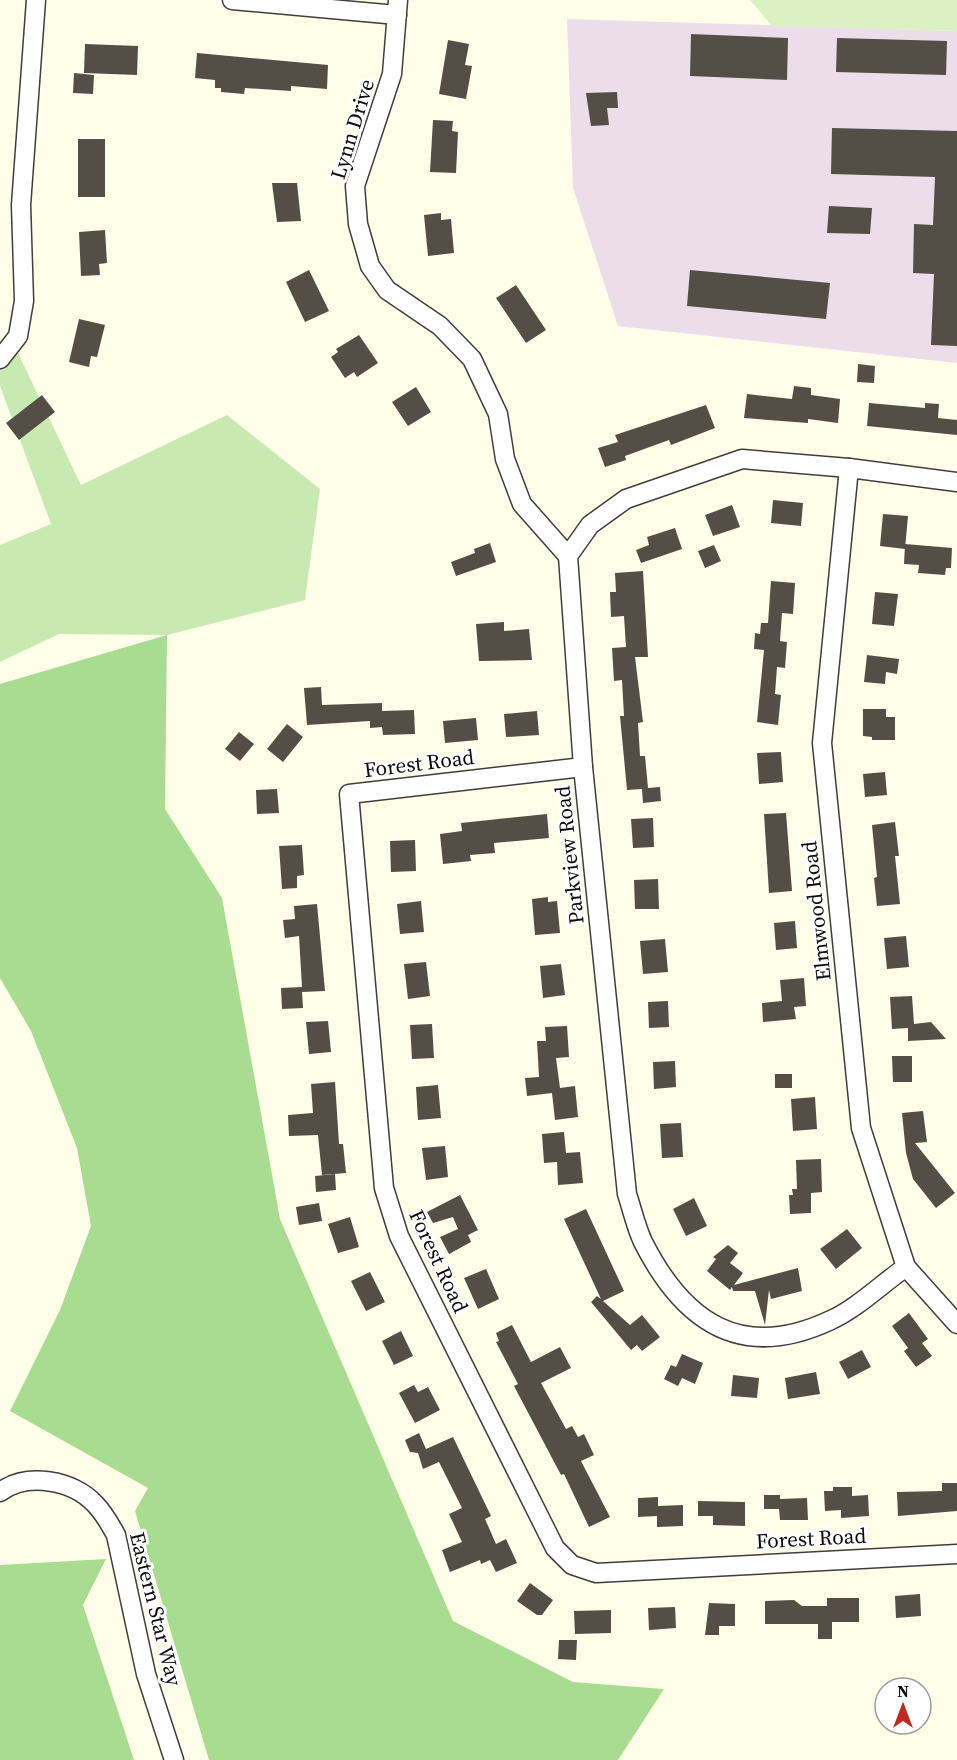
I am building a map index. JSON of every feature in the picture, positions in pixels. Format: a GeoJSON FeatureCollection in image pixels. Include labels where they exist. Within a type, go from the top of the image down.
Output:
{"type":"FeatureCollection","features":[{"type":"Feature","properties":{"kind":"street"},"geometry":{"type":"LineString","coordinates":[[0,359],[18,336],[24,301],[21,205],[36,0]]}},
{"type":"Feature","properties":{"kind":"street"},"geometry":{"type":"LineString","coordinates":[[232,0],[398,8]]}},
{"type":"Feature","properties":{"kind":"street","name":"Lynn Drive"},"geometry":{"type":"LineString","coordinates":[[398,8],[392,74],[355,186],[358,224],[370,266],[387,290],[440,326],[472,359],[498,414],[505,459],[522,504],[568,556]]}},
{"type":"Feature","properties":{"kind":"street"},"geometry":{"type":"LineString","coordinates":[[568,556],[590,525],[626,499],[742,459],[849,468],[957,482]]}},
{"type":"Feature","properties":{"kind":"street","name":"Elmwood Road"},"geometry":{"type":"LineString","coordinates":[[849,468],[822,743],[861,1128],[906,1267],[957,1324]]}},
{"type":"Feature","properties":{"kind":"street","name":"Parkview Road"},"geometry":{"type":"LineString","coordinates":[[568,556],[583,766],[627,1194],[642,1240],[665,1280],[694,1312],[725,1331],[757,1339],[789,1335],[833,1320],[906,1267]]}},
{"type":"Feature","properties":{"kind":"street","name":"Forest Road"},"geometry":{"type":"LineString","coordinates":[[583,766],[349,794],[384,1188],[399,1236],[555,1548],[572,1565],[596,1573],[957,1554]]}},
{"type":"Feature","properties":{"kind":"street","name":"Eastern Star Way"},"geometry":{"type":"LineString","coordinates":[[0,1492],[20,1483],[52,1482],[83,1494],[107,1519],[116,1535],[146,1674],[174,1760]]}},
{"type":"Feature","properties":{"kind":"shaded area"},"geometry":{"type":"Polygon","coordinates":[[[567,19],[957,31],[957,363],[618,326],[573,188],[567,19]]]}},
{"type":"Feature","properties":{"kind":"green space"},"geometry":{"type":"Polygon","coordinates":[[[750,0],[957,0],[957,31],[772,26],[750,0]]]}},
{"type":"Feature","properties":{"kind":"green space"},"geometry":{"type":"Polygon","coordinates":[[[9,334],[81,485],[227,415],[320,489],[305,600],[167,635],[59,634],[0,662],[0,545],[51,524],[0,386],[0,343],[9,334]]]}},
{"type":"Feature","properties":{"kind":"green space"},"geometry":{"type":"Polygon","coordinates":[[[167,635],[165,809],[222,898],[280,1219],[453,1621],[573,1682],[664,1689],[618,1760],[209,1760],[135,1511],[148,1488],[10,1411],[60,1310],[91,1226],[77,1148],[31,1031],[0,978],[0,684],[167,635]]]}},
{"type":"Feature","properties":{"kind":"green space"},"geometry":{"type":"Polygon","coordinates":[[[106,1559],[83,1605],[134,1760],[0,1760],[0,1565],[106,1559]]]}},
{"type":"Feature","properties":{"kind":"building"},"geometry":{"type":"Polygon","coordinates":[[[691,34],[788,38],[787,80],[690,76],[691,34]]]}},
{"type":"Feature","properties":{"kind":"building"},"geometry":{"type":"Polygon","coordinates":[[[837,38],[947,41],[946,75],[836,72],[837,38]]]}},
{"type":"Feature","properties":{"kind":"building"},"geometry":{"type":"Polygon","coordinates":[[[448,40],[469,44],[465,65],[472,66],[466,99],[439,94],[448,40]]]}},
{"type":"Feature","properties":{"kind":"building"},"geometry":{"type":"Polygon","coordinates":[[[85,44],[138,46],[137,75],[84,73],[85,44]]]}},
{"type":"Feature","properties":{"kind":"building"},"geometry":{"type":"Polygon","coordinates":[[[197,53],[328,65],[327,89],[291,86],[291,91],[245,88],[244,94],[221,92],[221,88],[215,88],[215,80],[195,78],[197,53]]]}},
{"type":"Feature","properties":{"kind":"building"},"geometry":{"type":"Polygon","coordinates":[[[74,73],[94,75],[93,94],[73,93],[74,73]]]}},
{"type":"Feature","properties":{"kind":"building"},"geometry":{"type":"Polygon","coordinates":[[[617,92],[618,108],[607,108],[609,125],[591,126],[586,93],[617,92]]]}},
{"type":"Feature","properties":{"kind":"building"},"geometry":{"type":"Polygon","coordinates":[[[433,120],[453,121],[452,131],[458,132],[456,173],[430,172],[433,120]]]}},
{"type":"Feature","properties":{"kind":"building"},"geometry":{"type":"Polygon","coordinates":[[[832,128],[957,131],[957,346],[931,345],[934,274],[913,273],[914,224],[933,225],[935,177],[831,174],[832,128]]]}},
{"type":"Feature","properties":{"kind":"building"},"geometry":{"type":"Polygon","coordinates":[[[78,139],[105,139],[105,197],[78,197],[78,139]]]}},
{"type":"Feature","properties":{"kind":"building"},"geometry":{"type":"Polygon","coordinates":[[[272,183],[297,183],[301,221],[277,222],[272,183]]]}},
{"type":"Feature","properties":{"kind":"building"},"geometry":{"type":"Polygon","coordinates":[[[829,206],[872,208],[870,234],[827,233],[829,206]]]}},
{"type":"Feature","properties":{"kind":"building"},"geometry":{"type":"Polygon","coordinates":[[[441,213],[441,220],[451,219],[454,253],[428,256],[424,215],[441,213]]]}},
{"type":"Feature","properties":{"kind":"building"},"geometry":{"type":"Polygon","coordinates":[[[105,230],[107,263],[99,264],[100,275],[81,276],[79,232],[105,230]]]}},
{"type":"Feature","properties":{"kind":"building"},"geometry":{"type":"Polygon","coordinates":[[[309,270],[329,311],[305,322],[286,282],[309,270]]]}},
{"type":"Feature","properties":{"kind":"building"},"geometry":{"type":"Polygon","coordinates":[[[690,270],[830,283],[826,319],[687,306],[690,270]]]}},
{"type":"Feature","properties":{"kind":"building"},"geometry":{"type":"Polygon","coordinates":[[[516,285],[546,330],[526,343],[496,298],[516,285]]]}},
{"type":"Feature","properties":{"kind":"building"},"geometry":{"type":"Polygon","coordinates":[[[79,319],[105,325],[97,357],[91,356],[89,367],[69,362],[79,319]]]}},
{"type":"Feature","properties":{"kind":"building"},"geometry":{"type":"Polygon","coordinates":[[[359,335],[378,363],[357,377],[354,372],[345,378],[331,357],[338,352],[336,349],[359,335]]]}},
{"type":"Feature","properties":{"kind":"building"},"geometry":{"type":"Polygon","coordinates":[[[858,364],[875,366],[874,383],[857,382],[858,364]]]}},
{"type":"Feature","properties":{"kind":"building"},"geometry":{"type":"Polygon","coordinates":[[[794,386],[811,388],[811,395],[840,399],[838,423],[808,419],[808,423],[744,418],[747,394],[792,399],[794,386]]]}},
{"type":"Feature","properties":{"kind":"building"},"geometry":{"type":"Polygon","coordinates":[[[416,387],[431,412],[408,426],[392,402],[416,387]]]}},
{"type":"Feature","properties":{"kind":"building"},"geometry":{"type":"Polygon","coordinates":[[[42,395],[55,412],[19,440],[6,423],[42,395]]]}},
{"type":"Feature","properties":{"kind":"building"},"geometry":{"type":"Polygon","coordinates":[[[869,403],[925,408],[925,403],[939,404],[938,418],[957,420],[957,435],[867,426],[869,403]]]}},
{"type":"Feature","properties":{"kind":"building"},"geometry":{"type":"Polygon","coordinates":[[[706,405],[715,428],[671,445],[669,440],[625,456],[626,460],[605,467],[598,448],[618,442],[615,435],[706,405]]]}},
{"type":"Feature","properties":{"kind":"building"},"geometry":{"type":"Polygon","coordinates":[[[773,500],[803,503],[801,526],[771,523],[773,500]]]}},
{"type":"Feature","properties":{"kind":"building"},"geometry":{"type":"Polygon","coordinates":[[[732,505],[740,527],[713,536],[705,515],[732,505]]]}},
{"type":"Feature","properties":{"kind":"building"},"geometry":{"type":"Polygon","coordinates":[[[883,514],[908,516],[905,549],[880,546],[883,514]]]}},
{"type":"Feature","properties":{"kind":"building"},"geometry":{"type":"Polygon","coordinates":[[[675,528],[682,549],[641,563],[636,550],[649,545],[647,537],[675,528]]]}},
{"type":"Feature","properties":{"kind":"building"},"geometry":{"type":"Polygon","coordinates":[[[490,543],[496,562],[456,576],[451,562],[475,553],[474,549],[490,543]]]}},
{"type":"Feature","properties":{"kind":"building"},"geometry":{"type":"Polygon","coordinates":[[[905,544],[952,548],[951,568],[946,568],[945,575],[918,573],[919,565],[904,564],[905,544]]]}},
{"type":"Feature","properties":{"kind":"building"},"geometry":{"type":"Polygon","coordinates":[[[714,545],[721,561],[705,568],[698,551],[714,545]]]}},
{"type":"Feature","properties":{"kind":"building"},"geometry":{"type":"Polygon","coordinates":[[[643,571],[648,657],[635,657],[643,722],[638,723],[640,756],[645,756],[648,788],[660,787],[661,801],[643,803],[642,789],[627,790],[620,716],[624,716],[622,680],[614,681],[612,648],[626,647],[624,616],[611,617],[610,592],[616,592],[615,573],[643,571]]]}},
{"type":"Feature","properties":{"kind":"building"},"geometry":{"type":"Polygon","coordinates":[[[771,581],[795,583],[793,614],[782,613],[780,641],[787,642],[785,668],[777,667],[775,694],[781,695],[778,725],[757,722],[764,650],[754,649],[755,633],[760,634],[761,623],[768,623],[771,581]]]}},
{"type":"Feature","properties":{"kind":"building"},"geometry":{"type":"Polygon","coordinates":[[[875,592],[898,594],[894,626],[872,624],[875,592]]]}},
{"type":"Feature","properties":{"kind":"building"},"geometry":{"type":"Polygon","coordinates":[[[504,622],[504,631],[529,629],[532,660],[479,661],[476,624],[504,622]]]}},
{"type":"Feature","properties":{"kind":"building"},"geometry":{"type":"Polygon","coordinates":[[[867,655],[899,659],[897,674],[886,672],[885,684],[864,682],[867,655]]]}},
{"type":"Feature","properties":{"kind":"building"},"geometry":{"type":"Polygon","coordinates":[[[321,687],[322,705],[382,703],[382,711],[414,710],[415,734],[383,735],[382,727],[370,728],[370,721],[307,725],[304,688],[321,687]]]}},
{"type":"Feature","properties":{"kind":"building"},"geometry":{"type":"Polygon","coordinates":[[[863,709],[886,709],[886,717],[895,717],[895,740],[872,740],[872,737],[863,736],[863,709]]]}},
{"type":"Feature","properties":{"kind":"building"},"geometry":{"type":"Polygon","coordinates":[[[537,711],[539,735],[506,737],[504,714],[537,711]]]}},
{"type":"Feature","properties":{"kind":"building"},"geometry":{"type":"Polygon","coordinates":[[[476,718],[478,740],[445,743],[443,721],[476,718]]]}},
{"type":"Feature","properties":{"kind":"building"},"geometry":{"type":"Polygon","coordinates":[[[287,724],[303,737],[283,762],[267,749],[287,724]]]}},
{"type":"Feature","properties":{"kind":"building"},"geometry":{"type":"Polygon","coordinates":[[[239,732],[254,744],[240,761],[225,749],[239,732]]]}},
{"type":"Feature","properties":{"kind":"building"},"geometry":{"type":"Polygon","coordinates":[[[781,752],[783,782],[759,784],[757,753],[781,752]]]}},
{"type":"Feature","properties":{"kind":"building"},"geometry":{"type":"Polygon","coordinates":[[[885,772],[887,795],[865,797],[863,774],[885,772]]]}},
{"type":"Feature","properties":{"kind":"building"},"geometry":{"type":"Polygon","coordinates":[[[277,789],[279,813],[257,814],[256,790],[277,789]]]}},
{"type":"Feature","properties":{"kind":"building"},"geometry":{"type":"Polygon","coordinates":[[[786,813],[792,891],[769,893],[764,814],[786,813]]]}},
{"type":"Feature","properties":{"kind":"building"},"geometry":{"type":"Polygon","coordinates":[[[547,814],[549,838],[494,843],[495,853],[470,855],[471,861],[443,864],[440,834],[462,831],[461,823],[547,814]]]}},
{"type":"Feature","properties":{"kind":"building"},"geometry":{"type":"Polygon","coordinates":[[[653,818],[654,847],[633,848],[631,819],[653,818]]]}},
{"type":"Feature","properties":{"kind":"building"},"geometry":{"type":"Polygon","coordinates":[[[895,822],[899,856],[895,856],[900,904],[877,906],[872,825],[895,822]]]}},
{"type":"Feature","properties":{"kind":"building"},"geometry":{"type":"Polygon","coordinates":[[[415,840],[416,871],[391,872],[390,841],[415,840]]]}},
{"type":"Feature","properties":{"kind":"building"},"geometry":{"type":"Polygon","coordinates":[[[302,845],[304,875],[297,876],[297,888],[282,889],[279,846],[302,845]]]}},
{"type":"Feature","properties":{"kind":"building"},"geometry":{"type":"Polygon","coordinates":[[[658,879],[659,909],[635,909],[634,880],[658,879]]]}},
{"type":"Feature","properties":{"kind":"building"},"geometry":{"type":"Polygon","coordinates":[[[548,897],[548,902],[557,901],[560,933],[535,935],[532,899],[548,897]]]}},
{"type":"Feature","properties":{"kind":"building"},"geometry":{"type":"Polygon","coordinates":[[[421,901],[424,932],[400,934],[397,904],[421,901]]]}},
{"type":"Feature","properties":{"kind":"building"},"geometry":{"type":"Polygon","coordinates":[[[317,904],[325,991],[302,992],[303,1008],[282,1009],[281,988],[302,987],[299,936],[285,938],[283,920],[295,919],[294,906],[317,904]]]}},
{"type":"Feature","properties":{"kind":"building"},"geometry":{"type":"Polygon","coordinates":[[[795,921],[797,948],[776,950],[774,923],[795,921]]]}},
{"type":"Feature","properties":{"kind":"building"},"geometry":{"type":"Polygon","coordinates":[[[906,936],[909,967],[887,969],[884,938],[906,936]]]}},
{"type":"Feature","properties":{"kind":"building"},"geometry":{"type":"Polygon","coordinates":[[[665,939],[668,972],[643,974],[640,941],[665,939]]]}},
{"type":"Feature","properties":{"kind":"building"},"geometry":{"type":"Polygon","coordinates":[[[426,962],[430,996],[408,999],[404,964],[426,962]]]}},
{"type":"Feature","properties":{"kind":"building"},"geometry":{"type":"Polygon","coordinates":[[[561,964],[565,995],[543,998],[540,966],[561,964]]]}},
{"type":"Feature","properties":{"kind":"building"},"geometry":{"type":"Polygon","coordinates":[[[804,978],[806,1006],[794,1007],[796,1019],[763,1022],[762,1003],[782,1001],[780,980],[804,978]]]}},
{"type":"Feature","properties":{"kind":"building"},"geometry":{"type":"Polygon","coordinates":[[[912,996],[914,1024],[931,1022],[946,1039],[908,1041],[908,1028],[892,1029],[890,997],[912,996]]]}},
{"type":"Feature","properties":{"kind":"building"},"geometry":{"type":"Polygon","coordinates":[[[668,1001],[669,1027],[649,1028],[648,1002],[668,1001]]]}},
{"type":"Feature","properties":{"kind":"building"},"geometry":{"type":"Polygon","coordinates":[[[328,1021],[331,1052],[309,1054],[306,1022],[328,1021]]]}},
{"type":"Feature","properties":{"kind":"building"},"geometry":{"type":"Polygon","coordinates":[[[432,1024],[434,1058],[412,1059],[410,1025],[432,1024]]]}},
{"type":"Feature","properties":{"kind":"building"},"geometry":{"type":"Polygon","coordinates":[[[567,1026],[569,1057],[556,1058],[560,1088],[575,1086],[578,1117],[555,1120],[552,1093],[527,1096],[525,1078],[539,1077],[537,1041],[546,1041],[545,1027],[567,1026]]]}},
{"type":"Feature","properties":{"kind":"building"},"geometry":{"type":"Polygon","coordinates":[[[892,1056],[912,1056],[912,1082],[893,1082],[892,1056]]]}},
{"type":"Feature","properties":{"kind":"building"},"geometry":{"type":"Polygon","coordinates":[[[675,1061],[676,1087],[654,1089],[653,1062],[675,1061]]]}},
{"type":"Feature","properties":{"kind":"building"},"geometry":{"type":"Polygon","coordinates":[[[775,1074],[792,1074],[792,1088],[775,1088],[775,1074]]]}},
{"type":"Feature","properties":{"kind":"building"},"geometry":{"type":"Polygon","coordinates":[[[335,1082],[339,1144],[343,1144],[346,1173],[322,1175],[318,1135],[289,1136],[288,1115],[313,1113],[311,1084],[335,1082]]]}},
{"type":"Feature","properties":{"kind":"building"},"geometry":{"type":"Polygon","coordinates":[[[438,1085],[441,1118],[418,1120],[416,1087],[438,1085]]]}},
{"type":"Feature","properties":{"kind":"building"},"geometry":{"type":"Polygon","coordinates":[[[815,1097],[817,1129],[793,1131],[791,1099],[815,1097]]]}},
{"type":"Feature","properties":{"kind":"building"},"geometry":{"type":"Polygon","coordinates":[[[923,1111],[927,1142],[915,1143],[955,1193],[936,1208],[913,1179],[906,1153],[902,1113],[923,1111]]]}},
{"type":"Feature","properties":{"kind":"building"},"geometry":{"type":"Polygon","coordinates":[[[681,1123],[683,1157],[662,1158],[660,1124],[681,1123]]]}},
{"type":"Feature","properties":{"kind":"building"},"geometry":{"type":"Polygon","coordinates":[[[564,1132],[566,1153],[580,1152],[583,1183],[558,1185],[557,1162],[544,1163],[542,1134],[564,1132]]]}},
{"type":"Feature","properties":{"kind":"building"},"geometry":{"type":"Polygon","coordinates":[[[445,1146],[448,1177],[426,1180],[422,1148],[445,1146]]]}},
{"type":"Feature","properties":{"kind":"building"},"geometry":{"type":"Polygon","coordinates":[[[821,1159],[822,1192],[811,1193],[811,1213],[790,1214],[789,1195],[793,1195],[792,1189],[797,1189],[796,1160],[821,1159]]]}},
{"type":"Feature","properties":{"kind":"building"},"geometry":{"type":"Polygon","coordinates":[[[335,1174],[336,1190],[316,1192],[315,1176],[335,1174]]]}},
{"type":"Feature","properties":{"kind":"building"},"geometry":{"type":"Polygon","coordinates":[[[460,1195],[478,1230],[468,1235],[471,1242],[449,1254],[440,1237],[458,1229],[453,1217],[433,1223],[427,1212],[460,1195]]]}},
{"type":"Feature","properties":{"kind":"building"},"geometry":{"type":"Polygon","coordinates":[[[694,1198],[707,1226],[686,1236],[673,1209],[694,1198]]]}},
{"type":"Feature","properties":{"kind":"building"},"geometry":{"type":"Polygon","coordinates":[[[319,1203],[322,1221],[299,1225],[296,1207],[319,1203]]]}},
{"type":"Feature","properties":{"kind":"building"},"geometry":{"type":"Polygon","coordinates":[[[586,1209],[624,1291],[603,1301],[630,1325],[642,1315],[660,1337],[642,1351],[637,1345],[631,1350],[591,1302],[597,1296],[601,1299],[564,1219],[586,1209]]]}},
{"type":"Feature","properties":{"kind":"building"},"geometry":{"type":"Polygon","coordinates":[[[350,1217],[359,1247],[338,1253],[328,1224],[350,1217]]]}},
{"type":"Feature","properties":{"kind":"building"},"geometry":{"type":"Polygon","coordinates":[[[847,1229],[862,1248],[836,1269],[820,1249],[847,1229]]]}},
{"type":"Feature","properties":{"kind":"building"},"geometry":{"type":"Polygon","coordinates":[[[728,1245],[738,1253],[730,1263],[743,1273],[734,1285],[798,1268],[802,1291],[771,1299],[769,1290],[765,1325],[755,1291],[733,1291],[732,1287],[730,1290],[707,1271],[716,1259],[713,1257],[728,1245]]]}},
{"type":"Feature","properties":{"kind":"building"},"geometry":{"type":"Polygon","coordinates":[[[486,1269],[499,1299],[478,1309],[464,1278],[486,1269]]]}},
{"type":"Feature","properties":{"kind":"building"},"geometry":{"type":"Polygon","coordinates":[[[370,1272],[385,1302],[366,1311],[351,1281],[370,1272]]]}},
{"type":"Feature","properties":{"kind":"building"},"geometry":{"type":"Polygon","coordinates":[[[909,1313],[928,1339],[922,1343],[932,1356],[916,1367],[904,1351],[908,1348],[892,1326],[909,1313]]]}},
{"type":"Feature","properties":{"kind":"building"},"geometry":{"type":"Polygon","coordinates":[[[512,1325],[531,1362],[560,1347],[571,1368],[541,1383],[566,1429],[572,1426],[578,1437],[584,1434],[594,1455],[581,1461],[610,1517],[589,1527],[564,1474],[561,1475],[514,1386],[518,1384],[496,1342],[499,1341],[496,1333],[512,1325]]]}},
{"type":"Feature","properties":{"kind":"building"},"geometry":{"type":"Polygon","coordinates":[[[401,1331],[413,1356],[394,1365],[382,1341],[401,1331]]]}},
{"type":"Feature","properties":{"kind":"building"},"geometry":{"type":"Polygon","coordinates":[[[862,1350],[871,1367],[848,1379],[839,1362],[862,1350]]]}},
{"type":"Feature","properties":{"kind":"building"},"geometry":{"type":"Polygon","coordinates":[[[682,1354],[703,1363],[695,1384],[682,1378],[678,1386],[664,1379],[671,1365],[676,1367],[682,1354]]]}},
{"type":"Feature","properties":{"kind":"building"},"geometry":{"type":"Polygon","coordinates":[[[816,1372],[820,1394],[788,1399],[785,1378],[816,1372]]]}},
{"type":"Feature","properties":{"kind":"building"},"geometry":{"type":"Polygon","coordinates":[[[733,1375],[759,1378],[757,1398],[731,1396],[733,1375]]]}},
{"type":"Feature","properties":{"kind":"building"},"geometry":{"type":"Polygon","coordinates":[[[414,1385],[418,1392],[428,1387],[440,1410],[415,1423],[399,1393],[414,1385]]]}},
{"type":"Feature","properties":{"kind":"building"},"geometry":{"type":"Polygon","coordinates":[[[419,1433],[426,1449],[453,1437],[491,1516],[485,1519],[496,1544],[506,1539],[517,1563],[496,1572],[490,1560],[481,1564],[480,1560],[450,1572],[442,1550],[462,1542],[449,1514],[462,1508],[439,1462],[423,1469],[418,1453],[410,1452],[405,1440],[419,1433]]]}},
{"type":"Feature","properties":{"kind":"building"},"geometry":{"type":"Polygon","coordinates":[[[942,1483],[957,1483],[957,1511],[898,1516],[897,1492],[942,1491],[942,1483]]]}},
{"type":"Feature","properties":{"kind":"building"},"geometry":{"type":"Polygon","coordinates":[[[833,1487],[852,1487],[852,1496],[868,1495],[869,1516],[841,1518],[841,1510],[825,1511],[824,1491],[833,1491],[833,1487]]]}},
{"type":"Feature","properties":{"kind":"building"},"geometry":{"type":"Polygon","coordinates":[[[764,1495],[780,1495],[780,1499],[807,1498],[808,1520],[780,1520],[779,1509],[764,1509],[764,1495]]]}},
{"type":"Feature","properties":{"kind":"building"},"geometry":{"type":"Polygon","coordinates":[[[658,1497],[658,1506],[683,1505],[683,1526],[657,1527],[657,1516],[638,1517],[638,1498],[658,1497]]]}},
{"type":"Feature","properties":{"kind":"building"},"geometry":{"type":"Polygon","coordinates":[[[698,1501],[745,1502],[745,1526],[713,1525],[713,1516],[698,1516],[698,1501]]]}},
{"type":"Feature","properties":{"kind":"building"},"geometry":{"type":"Polygon","coordinates":[[[530,1583],[553,1600],[542,1615],[537,1615],[517,1601],[530,1583]]]}},
{"type":"Feature","properties":{"kind":"building"},"geometry":{"type":"Polygon","coordinates":[[[920,1594],[921,1616],[896,1618],[895,1596],[920,1594]]]}},
{"type":"Feature","properties":{"kind":"building"},"geometry":{"type":"Polygon","coordinates":[[[827,1598],[859,1598],[859,1622],[832,1622],[832,1639],[818,1639],[818,1624],[765,1624],[765,1601],[794,1600],[802,1606],[827,1606],[827,1598]]]}},
{"type":"Feature","properties":{"kind":"building"},"geometry":{"type":"Polygon","coordinates":[[[709,1603],[735,1604],[735,1626],[719,1626],[719,1635],[705,1635],[709,1603]]]}},
{"type":"Feature","properties":{"kind":"building"},"geometry":{"type":"Polygon","coordinates":[[[675,1607],[676,1628],[649,1630],[648,1608],[675,1607]]]}},
{"type":"Feature","properties":{"kind":"building"},"geometry":{"type":"Polygon","coordinates":[[[611,1610],[611,1633],[575,1634],[574,1611],[611,1610]]]}},
{"type":"Feature","properties":{"kind":"building"},"geometry":{"type":"Polygon","coordinates":[[[559,1640],[577,1640],[576,1660],[558,1659],[559,1640]]]}}]}
